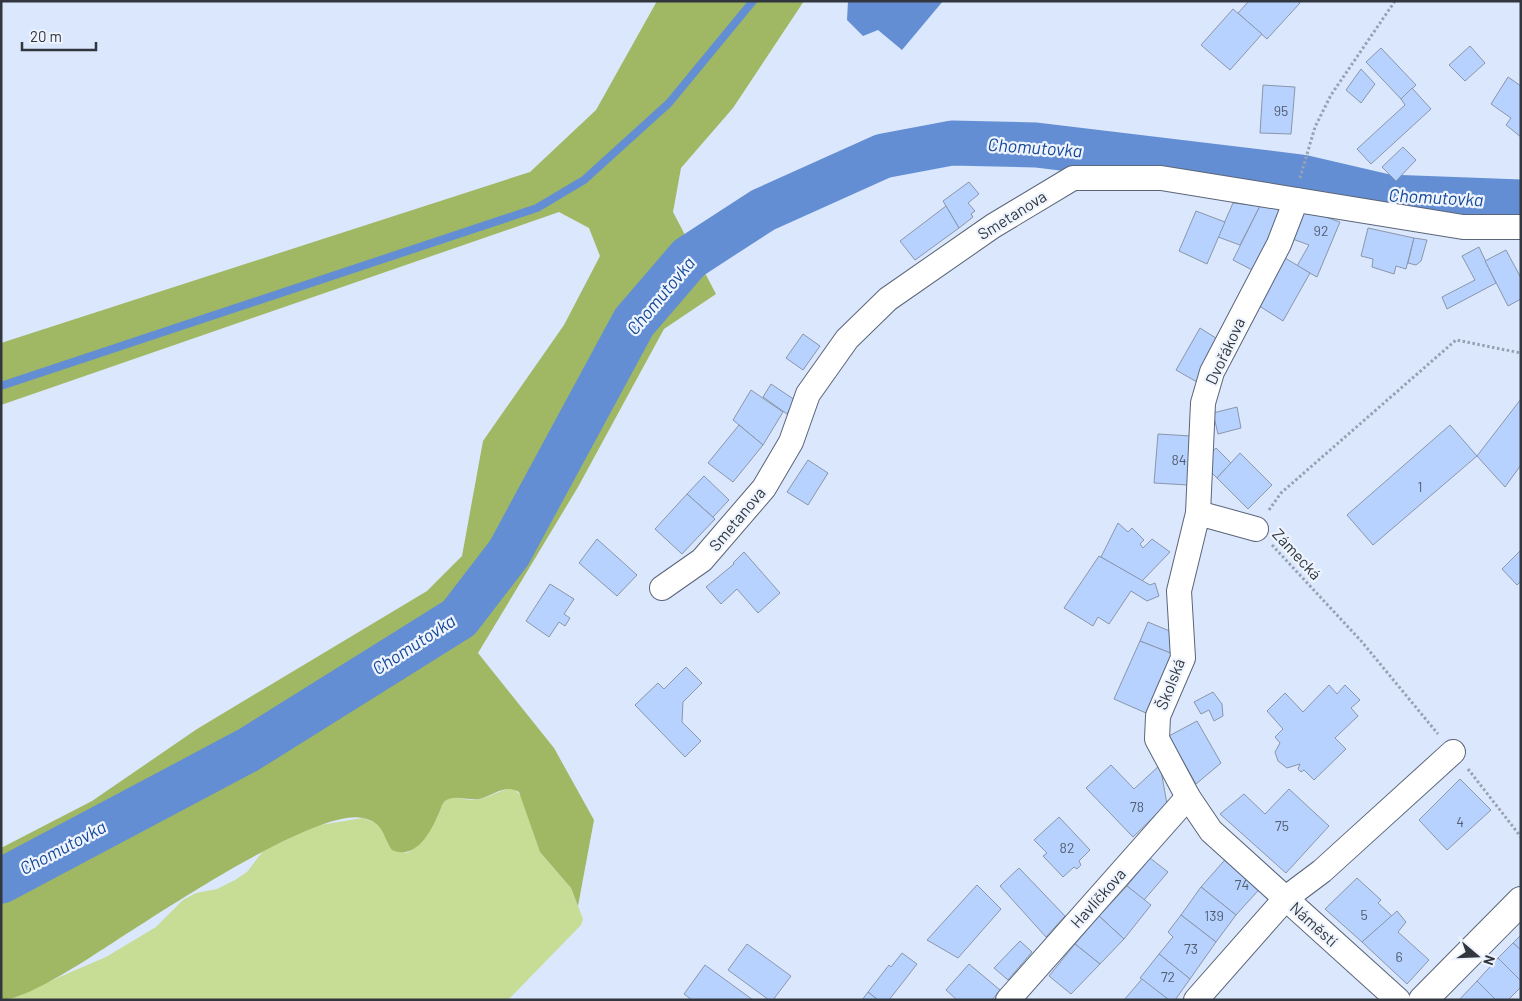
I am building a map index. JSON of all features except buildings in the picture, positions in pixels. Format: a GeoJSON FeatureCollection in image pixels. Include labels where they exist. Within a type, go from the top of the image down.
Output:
{"type":"FeatureCollection","features":[{"type":"Feature","properties":{"kind":"street","name":"Smetanova"},"geometry":{"type":"LineString","coordinates":[[662,588],[702,560],[764,488],[790,442],[808,394],[847,339],[888,299],[993,226],[1073,178],[1161,178],[1463,227],[1521,227]]}},
{"type":"Feature","properties":{"kind":"street","name":"Dvořákova"},"geometry":{"type":"LineString","coordinates":[[1198,513],[1203,403],[1212,372],[1279,244],[1296,200]]}},
{"type":"Feature","properties":{"kind":"street"},"geometry":{"type":"LineString","coordinates":[[1198,513],[1256,529]]}},
{"type":"Feature","properties":{"kind":"street","name":"Školská"},"geometry":{"type":"LineString","coordinates":[[1198,513],[1179,591],[1183,658],[1158,716],[1157,739],[1188,797],[1210,832],[1286,898]]}},
{"type":"Feature","properties":{"kind":"street"},"geometry":{"type":"LineString","coordinates":[[1286,898],[1322,871],[1453,752]]}},
{"type":"Feature","properties":{"kind":"street","name":"Havlíčkova"},"geometry":{"type":"LineString","coordinates":[[1008,1000],[1188,797]]}},
{"type":"Feature","properties":{"kind":"street","name":"Náměstí"},"geometry":{"type":"LineString","coordinates":[[1196,1000],[1286,898],[1398,1000]]}},
{"type":"Feature","properties":{"kind":"street"},"geometry":{"type":"LineString","coordinates":[[1423,1000],[1521,900]]}},
{"type":"Feature","properties":{"kind":"path"},"geometry":{"type":"LineString","coordinates":[[1304,162],[1314,127],[1331,95],[1395,1]]}},
{"type":"Feature","properties":{"kind":"path","name":"Zámecká"},"geometry":{"type":"LineString","coordinates":[[1521,353],[1456,340],[1281,493],[1256,529],[1362,642],[1521,837]]}},
{"type":"Feature","properties":{"kind":"green space"},"geometry":{"type":"Polygon","coordinates":[[[657,1],[804,1],[733,108],[681,168],[673,212],[716,294],[664,329],[578,487],[478,653],[554,748],[594,820],[578,906],[571,888],[540,852],[519,792],[504,789],[479,799],[453,798],[445,801],[426,837],[415,848],[408,851],[392,850],[379,827],[370,820],[363,818],[339,819],[305,831],[223,874],[54,979],[20,996],[1,1000],[1,848],[92,801],[197,729],[427,591],[462,556],[483,441],[564,325],[600,256],[589,228],[559,212],[1,405],[1,343],[530,172],[596,110],[657,1]]]}},
{"type":"Feature","properties":{"kind":"green space"},"geometry":{"type":"Polygon","coordinates":[[[513,788],[522,797],[540,852],[571,888],[583,919],[581,925],[508,1000],[6,1000],[106,957],[156,927],[183,900],[196,893],[217,889],[235,880],[247,872],[263,851],[314,826],[363,818],[378,824],[385,832],[388,844],[406,853],[416,847],[429,832],[443,804],[448,799],[477,800],[513,788]]]}},
{"type":"Feature","properties":{"kind":"water"},"geometry":{"type":"Polygon","coordinates":[[[848,1],[943,1],[902,50],[878,30],[863,36],[847,20],[848,1]]]}},
{"type":"Feature","properties":{"kind":"waterway"},"geometry":{"type":"LineString","coordinates":[[1,386],[537,208],[584,180],[669,103],[753,1]]}},
{"type":"Feature","properties":{"kind":"waterway","name":"Chomutovka"},"geometry":{"type":"LineString","coordinates":[[1,881],[248,750],[459,618],[509,553],[634,322],[689,258],[763,210],[883,156],[952,143],[1036,145],[1301,177],[1387,197],[1521,202]]}}]}
